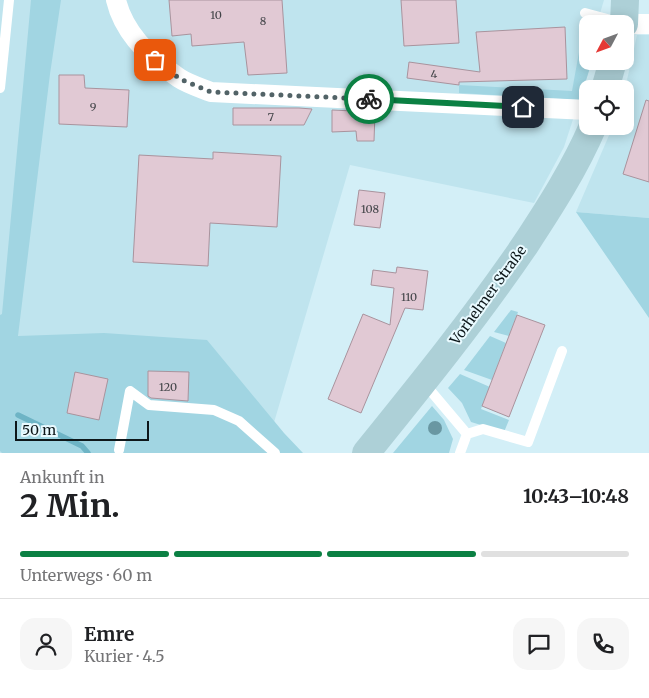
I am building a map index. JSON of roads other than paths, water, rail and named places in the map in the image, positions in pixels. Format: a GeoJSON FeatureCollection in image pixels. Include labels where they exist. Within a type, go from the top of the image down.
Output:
{"type":"FeatureCollection","features":[{"type":"Feature","properties":{"kind":"street"},"geometry":{"type":"LineString","coordinates":[[116,0],[127,27],[143,50],[180,79],[211,92],[579,110]]}},
{"type":"Feature","properties":{"kind":"street"},"geometry":{"type":"LineString","coordinates":[[624,15],[625,0]]}},
{"type":"Feature","properties":{"kind":"street"},"geometry":{"type":"LineString","coordinates":[[634,24],[649,24]]}},
{"type":"Feature","properties":{"kind":"street","name":"Vorhelmer Straße"},"geometry":{"type":"LineString","coordinates":[[366,453],[499,283],[544,216],[581,154],[588,135]]}},
{"type":"Feature","properties":{"kind":"lane"},"geometry":{"type":"LineString","coordinates":[[0,88],[9,0]]}},
{"type":"Feature","properties":{"kind":"lane"},"geometry":{"type":"LineString","coordinates":[[585,13],[592,15]]}},
{"type":"Feature","properties":{"kind":"lane"},"geometry":{"type":"LineString","coordinates":[[467,434],[483,429],[528,442],[562,351]]}},
{"type":"Feature","properties":{"kind":"lane"},"geometry":{"type":"LineString","coordinates":[[423,382],[467,434]]}},
{"type":"Feature","properties":{"kind":"lane"},"geometry":{"type":"LineString","coordinates":[[119,450],[130,391],[149,405],[214,410],[239,421],[275,453]]}},
{"type":"Feature","properties":{"kind":"lane"},"geometry":{"type":"LineString","coordinates":[[460,453],[467,434]]}},
{"type":"Feature","properties":{"kind":"waterway"},"geometry":{"type":"LineString","coordinates":[[18,415],[82,446],[88,453]]}}]}
